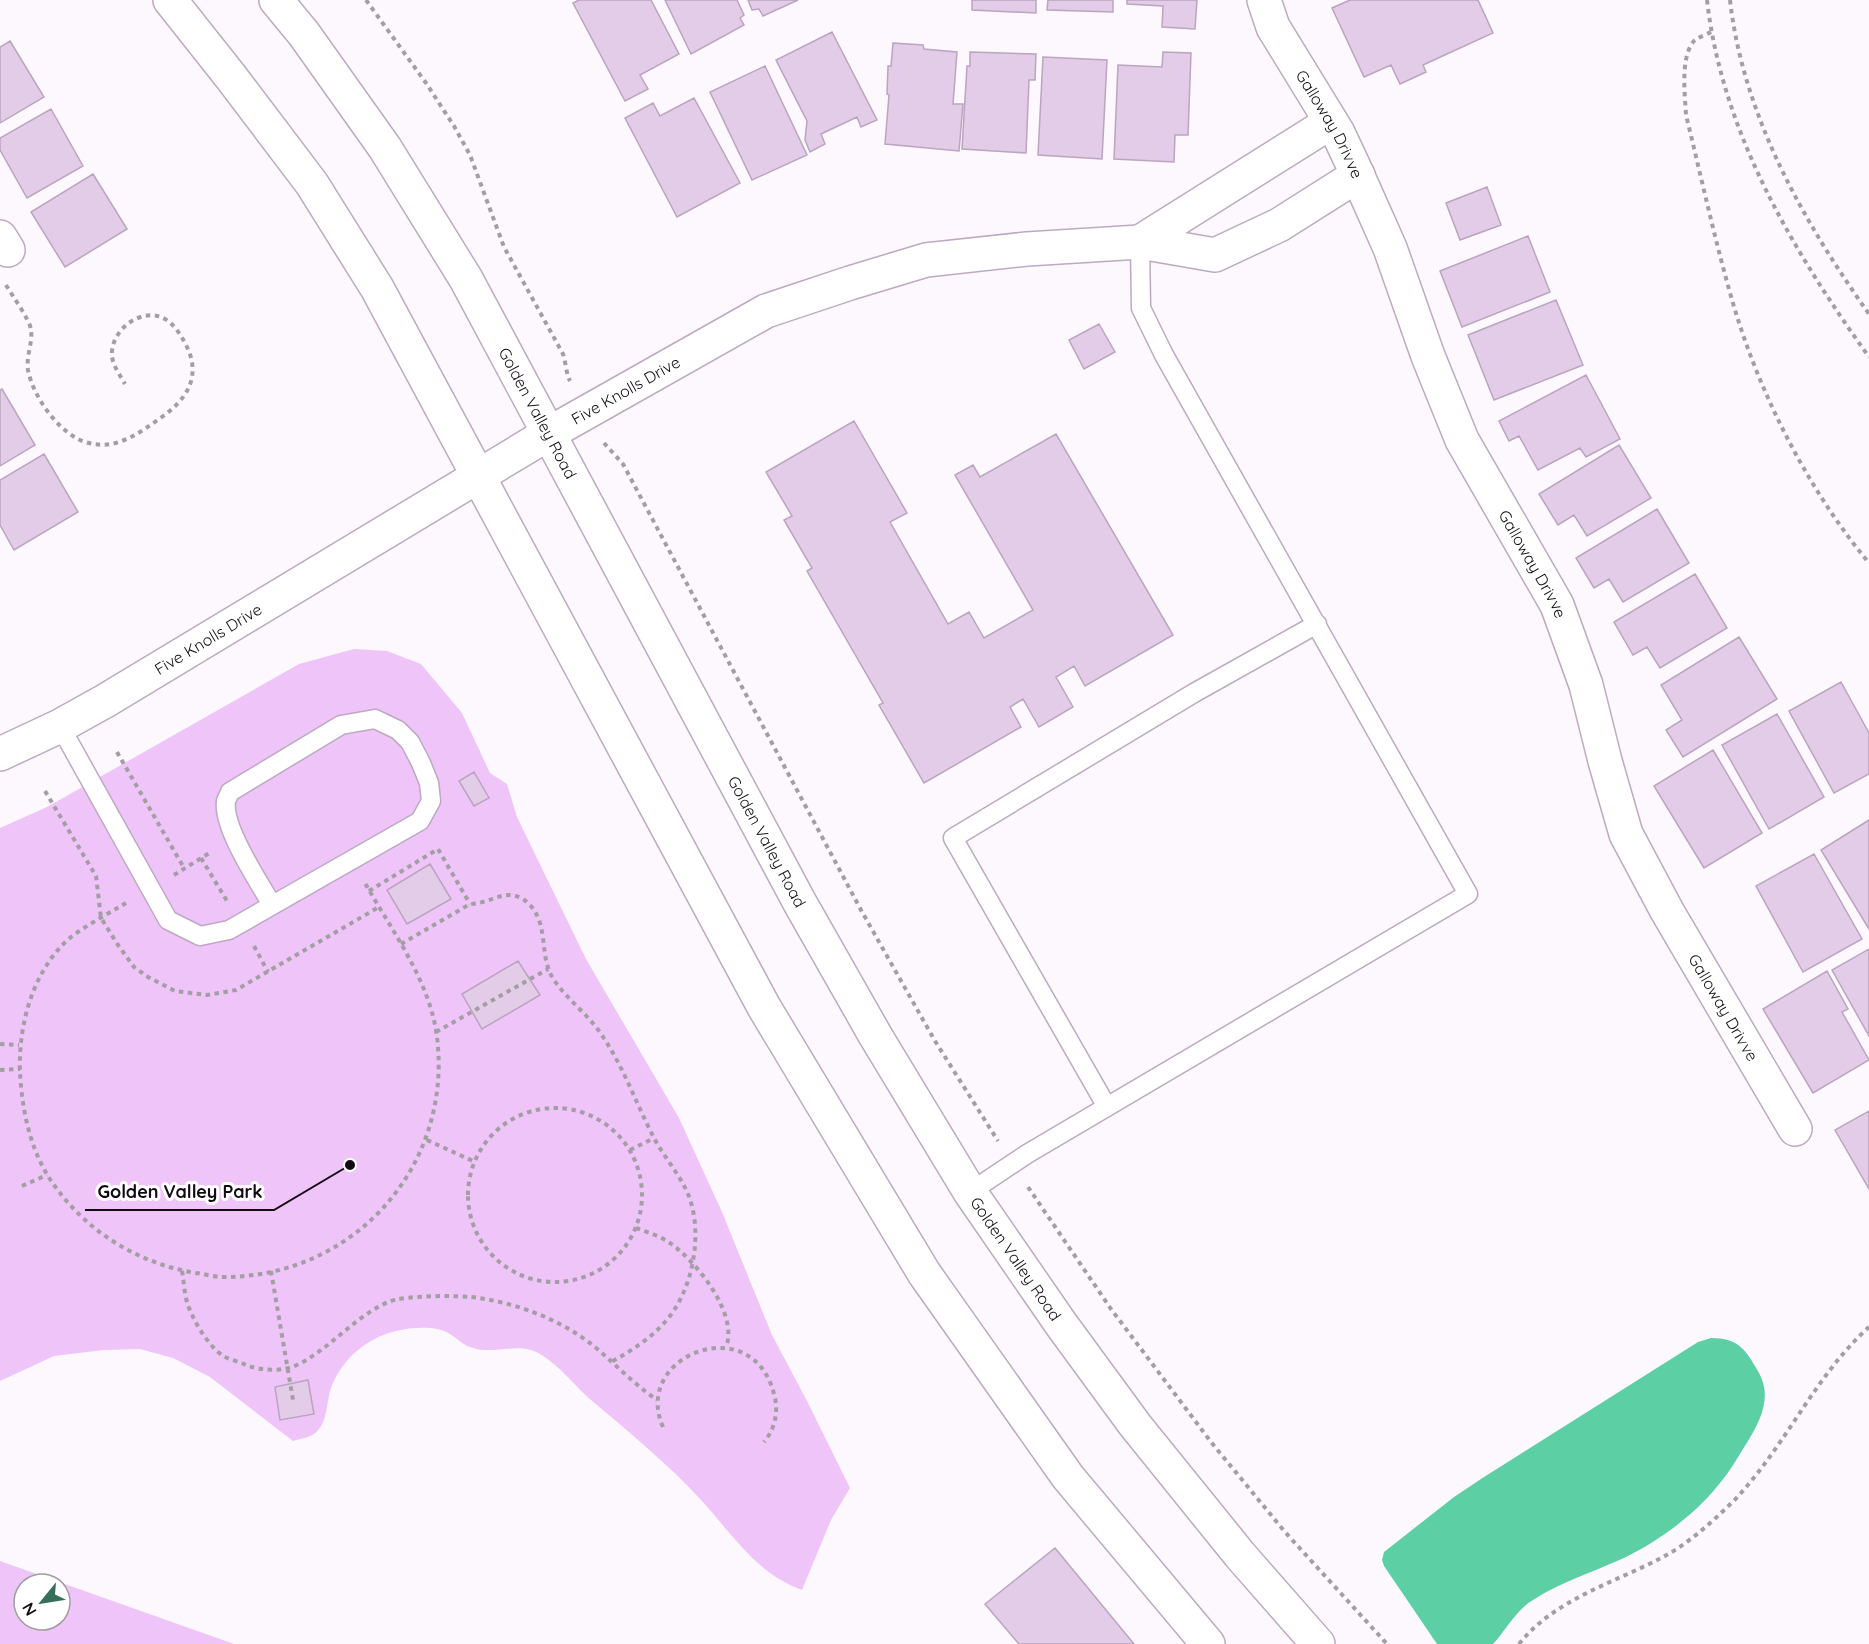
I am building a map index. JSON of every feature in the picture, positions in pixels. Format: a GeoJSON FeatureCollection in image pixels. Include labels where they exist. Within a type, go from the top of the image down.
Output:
{"type":"FeatureCollection","features":[{"type":"Feature","properties":{"kind":"main road"},"geometry":{"type":"LineString","coordinates":[[170,0],[231,76],[312,184],[377,288],[764,1007],[924,1273],[1068,1477],[1208,1644]]}},
{"type":"Feature","properties":{"kind":"main road","name":"Golden Valley Road"},"geometry":{"type":"LineString","coordinates":[[276,0],[304,34],[385,148],[466,279],[800,903],[875,1035],[970,1192],[1061,1324],[1135,1425],[1240,1555],[1318,1644]]}},
{"type":"Feature","properties":{"kind":"main road","name":"Galloway Drivve"},"geometry":{"type":"LineString","coordinates":[[1264,0],[1273,27],[1331,122],[1358,175],[1390,248],[1428,356],[1462,440],[1557,605],[1586,685],[1626,834],[1667,911],[1795,1129]]}},
{"type":"Feature","properties":{"kind":"main road"},"geometry":{"type":"LineString","coordinates":[[1140,242],[1331,122]]}},
{"type":"Feature","properties":{"kind":"main road","name":"Five Knolls Drive"},"geometry":{"type":"LineString","coordinates":[[0,754],[60,726],[105,701],[478,475],[766,311],[926,261],[1027,249],[1140,242],[1215,255],[1278,225],[1358,175]]}},
{"type":"Feature","properties":{"kind":"lane"},"geometry":{"type":"LineString","coordinates":[[970,1192],[1107,1107],[1468,894],[1176,377],[1141,308],[1140,242]]}},
{"type":"Feature","properties":{"kind":"lane"},"geometry":{"type":"LineString","coordinates":[[1107,1107],[953,838],[1194,693],[1317,624]]}},
{"type":"Feature","properties":{"kind":"lane"},"geometry":{"type":"LineString","coordinates":[[60,726],[168,920],[200,936],[229,930],[420,821],[431,801],[429,783],[410,742],[398,730],[375,719],[341,725],[230,792],[226,801],[229,824],[272,905]]}},
{"type":"Feature","properties":{"kind":"path"},"geometry":{"type":"LineString","coordinates":[[366,0],[426,83],[470,155],[504,247],[563,354],[567,366],[566,374],[606,447],[623,464],[861,910],[935,1041],[1013,1164],[1111,1309],[1211,1442],[1285,1532],[1387,1644]]}},
{"type":"Feature","properties":{"kind":"path"},"geometry":{"type":"LineString","coordinates":[[1707,0],[1711,32],[1733,110],[1762,181],[1780,218],[1817,280],[1869,357]]}},
{"type":"Feature","properties":{"kind":"path"},"geometry":{"type":"LineString","coordinates":[[1730,0],[1742,64],[1761,123],[1780,169],[1809,222],[1869,314]]}},
{"type":"Feature","properties":{"kind":"path"},"geometry":{"type":"LineString","coordinates":[[1711,32],[1695,40],[1689,49],[1684,82],[1686,115],[1736,312],[1758,372],[1812,484],[1846,535],[1869,563]]}},
{"type":"Feature","properties":{"kind":"path"},"geometry":{"type":"LineString","coordinates":[[4,255],[31,328],[27,368],[32,384],[52,417],[63,430],[81,442],[100,446],[120,442],[136,435],[183,400],[194,368],[179,331],[166,319],[154,315],[137,317],[116,335],[112,355],[116,368],[126,384]]}},
{"type":"Feature","properties":{"kind":"path"},"geometry":{"type":"LineString","coordinates":[[117,752],[184,868]]}},
{"type":"Feature","properties":{"kind":"path"},"geometry":{"type":"LineString","coordinates":[[235,838],[72,937],[53,956],[42,973],[33,992],[19,1045],[21,1099],[31,1139],[47,1175],[66,1200],[89,1224],[112,1242],[143,1258],[170,1268],[221,1277],[271,1271],[297,1265],[322,1254],[363,1227],[401,1189],[427,1140],[438,1087],[439,1062],[436,1032],[421,983],[352,860]]}},
{"type":"Feature","properties":{"kind":"path"},"geometry":{"type":"LineString","coordinates":[[369,891],[438,849],[470,904]]}},
{"type":"Feature","properties":{"kind":"path"},"geometry":{"type":"LineString","coordinates":[[401,944],[470,904],[479,904],[497,896],[513,896],[529,903],[539,918],[548,968],[564,994],[597,1029],[612,1050],[654,1138],[677,1173],[688,1195],[695,1219],[692,1261],[685,1290],[667,1321],[648,1339],[611,1362]]}},
{"type":"Feature","properties":{"kind":"path"},"geometry":{"type":"LineString","coordinates":[[436,1032],[548,968]]}},
{"type":"Feature","properties":{"kind":"path"},"geometry":{"type":"LineString","coordinates":[[0,1044],[19,1045]]}},
{"type":"Feature","properties":{"kind":"path"},"geometry":{"type":"LineString","coordinates":[[0,1070],[20,1069]]}},
{"type":"Feature","properties":{"kind":"path"},"geometry":{"type":"LineString","coordinates":[[562,1107],[590,1114],[613,1129],[630,1150],[641,1177],[642,1204],[636,1228],[618,1257],[594,1274],[565,1283],[534,1281],[506,1269],[484,1248],[471,1221],[466,1190],[473,1161],[488,1137],[509,1119],[544,1108],[562,1107]]}},
{"type":"Feature","properties":{"kind":"path"},"geometry":{"type":"LineString","coordinates":[[630,1150],[654,1138]]}},
{"type":"Feature","properties":{"kind":"path"},"geometry":{"type":"LineString","coordinates":[[427,1140],[473,1161]]}},
{"type":"Feature","properties":{"kind":"path"},"geometry":{"type":"LineString","coordinates":[[22,1186],[47,1175]]}},
{"type":"Feature","properties":{"kind":"path"},"geometry":{"type":"LineString","coordinates":[[636,1228],[668,1242],[692,1261],[714,1291],[723,1312],[730,1336],[726,1347]]}},
{"type":"Feature","properties":{"kind":"path"},"geometry":{"type":"LineString","coordinates":[[182,1270],[187,1303],[206,1340],[224,1356],[257,1369],[288,1369],[323,1350],[362,1316],[391,1301],[444,1297],[478,1298],[518,1308],[552,1320],[573,1331],[635,1385],[657,1400]]}},
{"type":"Feature","properties":{"kind":"path"},"geometry":{"type":"LineString","coordinates":[[271,1271],[293,1400]]}},
{"type":"Feature","properties":{"kind":"path"},"geometry":{"type":"LineString","coordinates":[[1520,1644],[1537,1626],[1563,1606],[1665,1556],[1723,1512],[1752,1480],[1836,1362],[1869,1327]]}},
{"type":"Feature","properties":{"kind":"path"},"geometry":{"type":"LineString","coordinates":[[663,1427],[658,1414],[657,1400],[664,1380],[677,1361],[708,1348],[726,1347],[753,1359],[761,1367],[773,1388],[776,1411],[771,1430],[764,1442]]}},
{"type":"Feature","properties":{"kind":"shaded area"},"geometry":{"type":"Polygon","coordinates":[[[354,649],[387,651],[421,664],[462,713],[490,773],[507,784],[517,817],[586,959],[679,1118],[722,1212],[772,1335],[850,1488],[831,1520],[802,1590],[786,1583],[759,1564],[676,1474],[591,1400],[554,1364],[532,1350],[515,1348],[481,1350],[464,1344],[445,1331],[433,1328],[401,1330],[379,1337],[358,1350],[342,1367],[331,1388],[319,1430],[312,1435],[293,1441],[210,1377],[173,1358],[140,1349],[104,1350],[54,1356],[0,1381],[0,828],[47,807],[299,664],[354,649]]]}},
{"type":"Feature","properties":{"kind":"shaded area"},"geometry":{"type":"Polygon","coordinates":[[[1711,1338],[1728,1340],[1741,1347],[1759,1373],[1765,1390],[1765,1399],[1761,1416],[1753,1433],[1728,1473],[1710,1494],[1676,1526],[1650,1543],[1624,1558],[1566,1582],[1527,1604],[1493,1644],[1437,1644],[1384,1566],[1382,1560],[1384,1552],[1454,1497],[1484,1477],[1698,1342],[1711,1338]]]}},
{"type":"Feature","properties":{"kind":"shaded area"},"geometry":{"type":"Polygon","coordinates":[[[0,1561],[31,1572],[12,1572],[12,1632],[72,1632],[72,1587],[234,1644],[0,1644],[0,1561]]]}},
{"type":"Feature","properties":{"kind":"building"},"geometry":{"type":"Polygon","coordinates":[[[579,0],[651,0],[679,54],[640,75],[648,89],[625,101],[573,3],[579,0]]]}},
{"type":"Feature","properties":{"kind":"building"},"geometry":{"type":"Polygon","coordinates":[[[665,0],[737,0],[744,15],[740,18],[744,25],[691,54],[665,0]]]}},
{"type":"Feature","properties":{"kind":"building"},"geometry":{"type":"Polygon","coordinates":[[[748,0],[798,0],[763,16],[759,9],[752,10],[748,0]]]}},
{"type":"Feature","properties":{"kind":"building"},"geometry":{"type":"Polygon","coordinates":[[[972,0],[1036,0],[1036,13],[972,10],[972,0]]]}},
{"type":"Feature","properties":{"kind":"building"},"geometry":{"type":"Polygon","coordinates":[[[1048,0],[1113,0],[1113,12],[1047,10],[1048,0]]]}},
{"type":"Feature","properties":{"kind":"building"},"geometry":{"type":"Polygon","coordinates":[[[1127,0],[1197,0],[1195,29],[1162,27],[1163,6],[1127,4],[1127,0]]]}},
{"type":"Feature","properties":{"kind":"building"},"geometry":{"type":"Polygon","coordinates":[[[1350,0],[1478,0],[1493,33],[1423,65],[1426,72],[1400,84],[1391,65],[1364,77],[1332,8],[1350,0]]]}},
{"type":"Feature","properties":{"kind":"building"},"geometry":{"type":"Polygon","coordinates":[[[832,32],[877,120],[861,127],[857,117],[821,134],[825,144],[810,152],[805,140],[807,121],[776,60],[832,32]]]}},
{"type":"Feature","properties":{"kind":"building"},"geometry":{"type":"Polygon","coordinates":[[[10,41],[44,97],[0,123],[0,47],[10,41]]]}},
{"type":"Feature","properties":{"kind":"building"},"geometry":{"type":"Polygon","coordinates":[[[893,43],[923,45],[924,49],[957,52],[953,104],[963,104],[959,151],[885,144],[889,95],[887,94],[888,66],[891,66],[893,43]]]}},
{"type":"Feature","properties":{"kind":"building"},"geometry":{"type":"Polygon","coordinates":[[[970,52],[1036,54],[1035,80],[1029,80],[1026,153],[962,149],[967,66],[970,66],[970,52]]]}},
{"type":"Feature","properties":{"kind":"building"},"geometry":{"type":"Polygon","coordinates":[[[1163,52],[1191,53],[1188,135],[1175,135],[1174,162],[1114,159],[1118,65],[1162,67],[1163,52]]]}},
{"type":"Feature","properties":{"kind":"building"},"geometry":{"type":"Polygon","coordinates":[[[1043,57],[1107,60],[1102,159],[1038,155],[1043,57]]]}},
{"type":"Feature","properties":{"kind":"building"},"geometry":{"type":"Polygon","coordinates":[[[765,66],[807,155],[752,180],[710,92],[765,66]]]}},
{"type":"Feature","properties":{"kind":"building"},"geometry":{"type":"Polygon","coordinates":[[[694,98],[740,183],[677,217],[625,118],[653,103],[660,116],[694,98]]]}},
{"type":"Feature","properties":{"kind":"building"},"geometry":{"type":"Polygon","coordinates":[[[51,109],[83,166],[27,198],[0,150],[0,138],[51,109]]]}},
{"type":"Feature","properties":{"kind":"building"},"geometry":{"type":"Polygon","coordinates":[[[93,174],[127,229],[65,267],[31,212],[93,174]]]}},
{"type":"Feature","properties":{"kind":"building"},"geometry":{"type":"Polygon","coordinates":[[[1487,187],[1501,225],[1460,240],[1446,203],[1487,187]]]}},
{"type":"Feature","properties":{"kind":"building"},"geometry":{"type":"Polygon","coordinates":[[[1528,236],[1550,292],[1462,327],[1440,271],[1528,236]]]}},
{"type":"Feature","properties":{"kind":"building"},"geometry":{"type":"Polygon","coordinates":[[[1556,300],[1583,365],[1494,400],[1468,335],[1556,300]]]}},
{"type":"Feature","properties":{"kind":"building"},"geometry":{"type":"Polygon","coordinates":[[[1099,324],[1115,352],[1084,369],[1069,340],[1099,324]]]}},
{"type":"Feature","properties":{"kind":"building"},"geometry":{"type":"Polygon","coordinates":[[[1586,375],[1620,439],[1586,457],[1580,448],[1538,470],[1519,436],[1509,441],[1499,421],[1586,375]]]}},
{"type":"Feature","properties":{"kind":"building"},"geometry":{"type":"Polygon","coordinates":[[[2,389],[35,445],[0,466],[0,390],[2,389]]]}},
{"type":"Feature","properties":{"kind":"building"},"geometry":{"type":"Polygon","coordinates":[[[854,421],[907,513],[890,522],[948,624],[969,612],[984,638],[1033,610],[955,475],[973,465],[980,477],[1056,434],[1173,635],[1085,686],[1074,666],[1056,677],[1073,707],[1039,727],[1023,699],[1010,707],[1021,727],[924,783],[879,705],[883,703],[807,571],[812,568],[784,520],[792,516],[766,472],[854,421]]]}},
{"type":"Feature","properties":{"kind":"building"},"geometry":{"type":"Polygon","coordinates":[[[1619,445],[1651,498],[1587,536],[1574,515],[1558,525],[1539,494],[1619,445]]]}},
{"type":"Feature","properties":{"kind":"building"},"geometry":{"type":"Polygon","coordinates":[[[44,454],[78,512],[14,550],[0,525],[0,480],[44,454]]]}},
{"type":"Feature","properties":{"kind":"building"},"geometry":{"type":"Polygon","coordinates":[[[1657,509],[1689,563],[1623,602],[1609,579],[1594,588],[1576,558],[1657,509]]]}},
{"type":"Feature","properties":{"kind":"building"},"geometry":{"type":"Polygon","coordinates":[[[1695,574],[1727,628],[1660,668],[1647,647],[1633,655],[1614,622],[1695,574]]]}},
{"type":"Feature","properties":{"kind":"building"},"geometry":{"type":"Polygon","coordinates":[[[1739,637],[1777,699],[1683,757],[1666,730],[1682,720],[1661,685],[1739,637]]]}},
{"type":"Feature","properties":{"kind":"building"},"geometry":{"type":"Polygon","coordinates":[[[1841,682],[1869,733],[1869,774],[1834,793],[1789,711],[1841,682]]]}},
{"type":"Feature","properties":{"kind":"building"},"geometry":{"type":"Polygon","coordinates":[[[1777,714],[1824,797],[1769,829],[1722,745],[1777,714]]]}},
{"type":"Feature","properties":{"kind":"building"},"geometry":{"type":"Polygon","coordinates":[[[1713,750],[1762,833],[1704,868],[1654,786],[1713,750]]]}},
{"type":"Feature","properties":{"kind":"building"},"geometry":{"type":"Polygon","coordinates":[[[474,772],[489,798],[474,806],[459,781],[474,772]]]}},
{"type":"Feature","properties":{"kind":"building"},"geometry":{"type":"Polygon","coordinates":[[[1869,820],[1869,929],[1821,850],[1869,820]]]}},
{"type":"Feature","properties":{"kind":"building"},"geometry":{"type":"Polygon","coordinates":[[[1814,854],[1862,939],[1803,972],[1756,886],[1814,854]]]}},
{"type":"Feature","properties":{"kind":"building"},"geometry":{"type":"Polygon","coordinates":[[[430,864],[451,899],[407,924],[387,890],[430,864]]]}},
{"type":"Feature","properties":{"kind":"building"},"geometry":{"type":"Polygon","coordinates":[[[1869,949],[1869,1036],[1832,970],[1869,949]]]}},
{"type":"Feature","properties":{"kind":"building"},"geometry":{"type":"Polygon","coordinates":[[[518,961],[540,995],[482,1029],[462,994],[518,961]]]}},
{"type":"Feature","properties":{"kind":"building"},"geometry":{"type":"Polygon","coordinates":[[[1827,971],[1848,1009],[1842,1012],[1869,1060],[1813,1093],[1763,1009],[1827,971]]]}},
{"type":"Feature","properties":{"kind":"building"},"geometry":{"type":"Polygon","coordinates":[[[1869,1111],[1869,1189],[1835,1130],[1869,1111]]]}},
{"type":"Feature","properties":{"kind":"building"},"geometry":{"type":"Polygon","coordinates":[[[308,1380],[314,1414],[280,1420],[275,1387],[308,1380]]]}},
{"type":"Feature","properties":{"kind":"building"},"geometry":{"type":"Polygon","coordinates":[[[1055,1548],[1134,1644],[1019,1644],[985,1604],[1055,1548]]]}},
{"type":"Feature","properties":{"kind":"place","name":"Golden Valley Park"},"geometry":{"type":"Point","coordinates":[350,1165]}}]}
